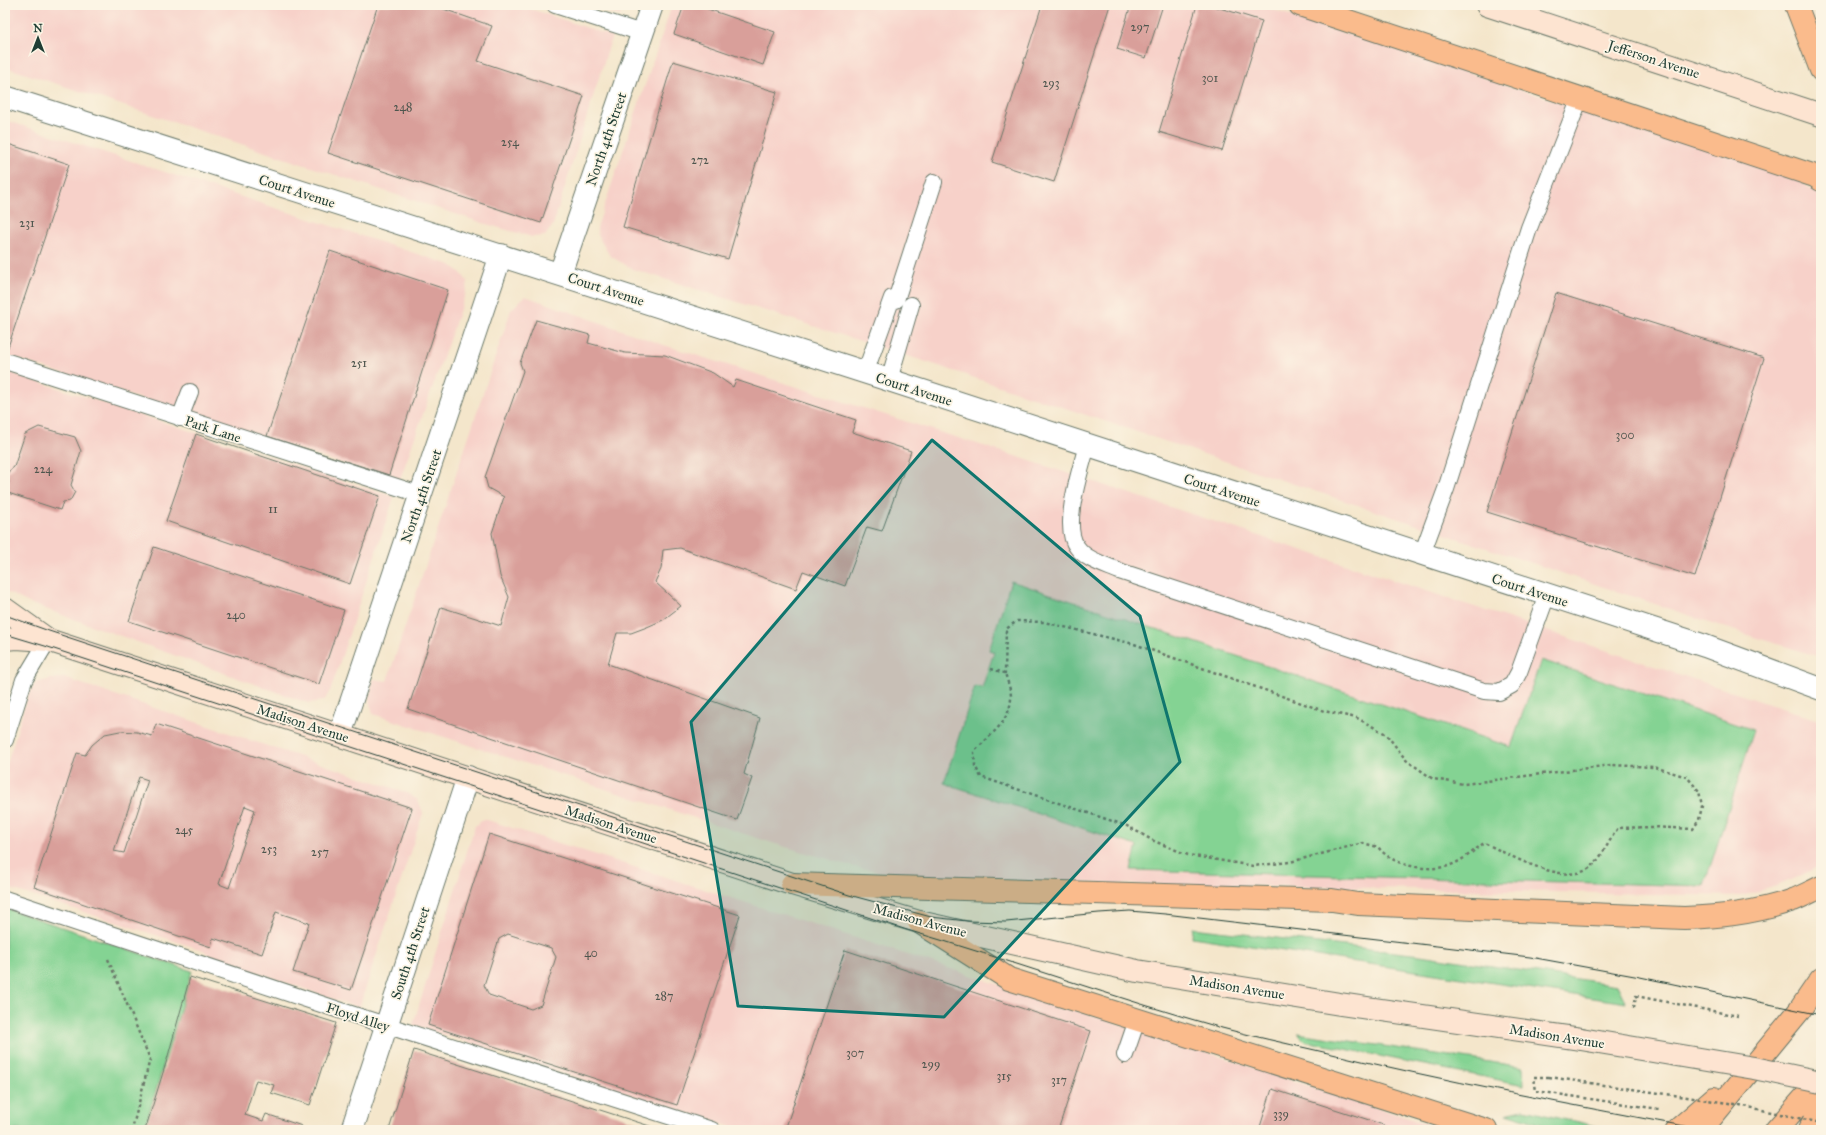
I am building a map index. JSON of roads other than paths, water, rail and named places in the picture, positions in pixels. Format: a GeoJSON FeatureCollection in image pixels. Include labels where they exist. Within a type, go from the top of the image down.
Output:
{"type":"FeatureCollection","features":[{"type":"Feature","properties":{"kind":"main road"},"geometry":{"type":"LineString","coordinates":[[1300,5],[1808,174],[1821,180]]}},
{"type":"Feature","properties":{"kind":"main road"},"geometry":{"type":"LineString","coordinates":[[1796,5],[1821,70]]}},
{"type":"Feature","properties":{"kind":"main road"},"geometry":{"type":"LineString","coordinates":[[792,884],[1332,900],[1366,904],[1684,918],[1719,917],[1746,912],[1793,900],[1821,887]]}},
{"type":"Feature","properties":{"kind":"main road"},"geometry":{"type":"LineString","coordinates":[[919,922],[1009,979],[1486,1130]]}},
{"type":"Feature","properties":{"kind":"main road"},"geometry":{"type":"LineString","coordinates":[[1701,1130],[1762,1054],[1799,1011],[1821,979]]}},
{"type":"Feature","properties":{"kind":"main road"},"geometry":{"type":"LineString","coordinates":[[1677,1130],[1762,1054]]}},
{"type":"Feature","properties":{"kind":"main road"},"geometry":{"type":"LineString","coordinates":[[1776,1130],[1821,1079]]}},
{"type":"Feature","properties":{"kind":"main road"},"geometry":{"type":"LineString","coordinates":[[1809,1130],[1821,1107]]}},
{"type":"Feature","properties":{"kind":"street","name":"North 4th Street"},"geometry":{"type":"LineString","coordinates":[[560,274],[652,5]]}},
{"type":"Feature","properties":{"kind":"street","name":"Jefferson Avenue"},"geometry":{"type":"LineString","coordinates":[[1487,5],[1821,115]]}},
{"type":"Feature","properties":{"kind":"street","name":"Court Avenue"},"geometry":{"type":"LineString","coordinates":[[5,97],[889,380],[1705,646],[1821,689]]}},
{"type":"Feature","properties":{"kind":"street","name":"North 4th Street"},"geometry":{"type":"LineString","coordinates":[[340,735],[422,495],[501,255]]}},
{"type":"Feature","properties":{"kind":"street","name":"Madison Avenue"},"geometry":{"type":"LineString","coordinates":[[5,609],[48,640]]}},
{"type":"Feature","properties":{"kind":"street","name":"Madison Avenue"},"geometry":{"type":"LineString","coordinates":[[5,639],[16,638],[48,640],[792,884],[919,922],[1136,971],[1347,1005],[1581,1039],[1754,1068],[1821,1082]]}},
{"type":"Feature","properties":{"kind":"street","name":"South 4th Street"},"geometry":{"type":"LineString","coordinates":[[352,1130],[468,777]]}},
{"type":"Feature","properties":{"kind":"lane"},"geometry":{"type":"LineString","coordinates":[[555,5],[642,33]]}},
{"type":"Feature","properties":{"kind":"lane"},"geometry":{"type":"LineString","coordinates":[[1422,554],[1446,489],[1529,228],[1580,98]]}},
{"type":"Feature","properties":{"kind":"lane"},"geometry":{"type":"LineString","coordinates":[[889,380],[900,301],[934,182]]}},
{"type":"Feature","properties":{"kind":"lane"},"geometry":{"type":"LineString","coordinates":[[865,373],[900,301]]}},
{"type":"Feature","properties":{"kind":"lane","name":"Park Lane"},"geometry":{"type":"LineString","coordinates":[[5,361],[422,495]]}},
{"type":"Feature","properties":{"kind":"lane"},"geometry":{"type":"LineString","coordinates":[[180,418],[190,392]]}},
{"type":"Feature","properties":{"kind":"lane"},"geometry":{"type":"LineString","coordinates":[[1087,445],[1072,504],[1071,530],[1076,547],[1092,560],[1119,571],[1484,691],[1499,692],[1512,685],[1519,672],[1547,595]]}},
{"type":"Feature","properties":{"kind":"lane"},"geometry":{"type":"LineString","coordinates":[[5,740],[24,680],[48,640]]}},
{"type":"Feature","properties":{"kind":"lane","name":"Floyd Alley"},"geometry":{"type":"LineString","coordinates":[[5,899],[386,1026],[712,1130]]}},
{"type":"Feature","properties":{"kind":"lane"},"geometry":{"type":"LineString","coordinates":[[1125,1055],[1137,1020]]}},
{"type":"Feature","properties":{"kind":"tram line"},"geometry":{"type":"LineString","coordinates":[[5,615],[49,631],[849,895],[931,917],[967,921],[1006,922],[1130,911],[1165,914],[1530,957],[1640,977],[1821,1015]]}},
{"type":"Feature","properties":{"kind":"tram line"},"geometry":{"type":"LineString","coordinates":[[5,634],[904,929],[1102,992],[1222,1028],[1461,1083],[1706,1130]]}}]}
